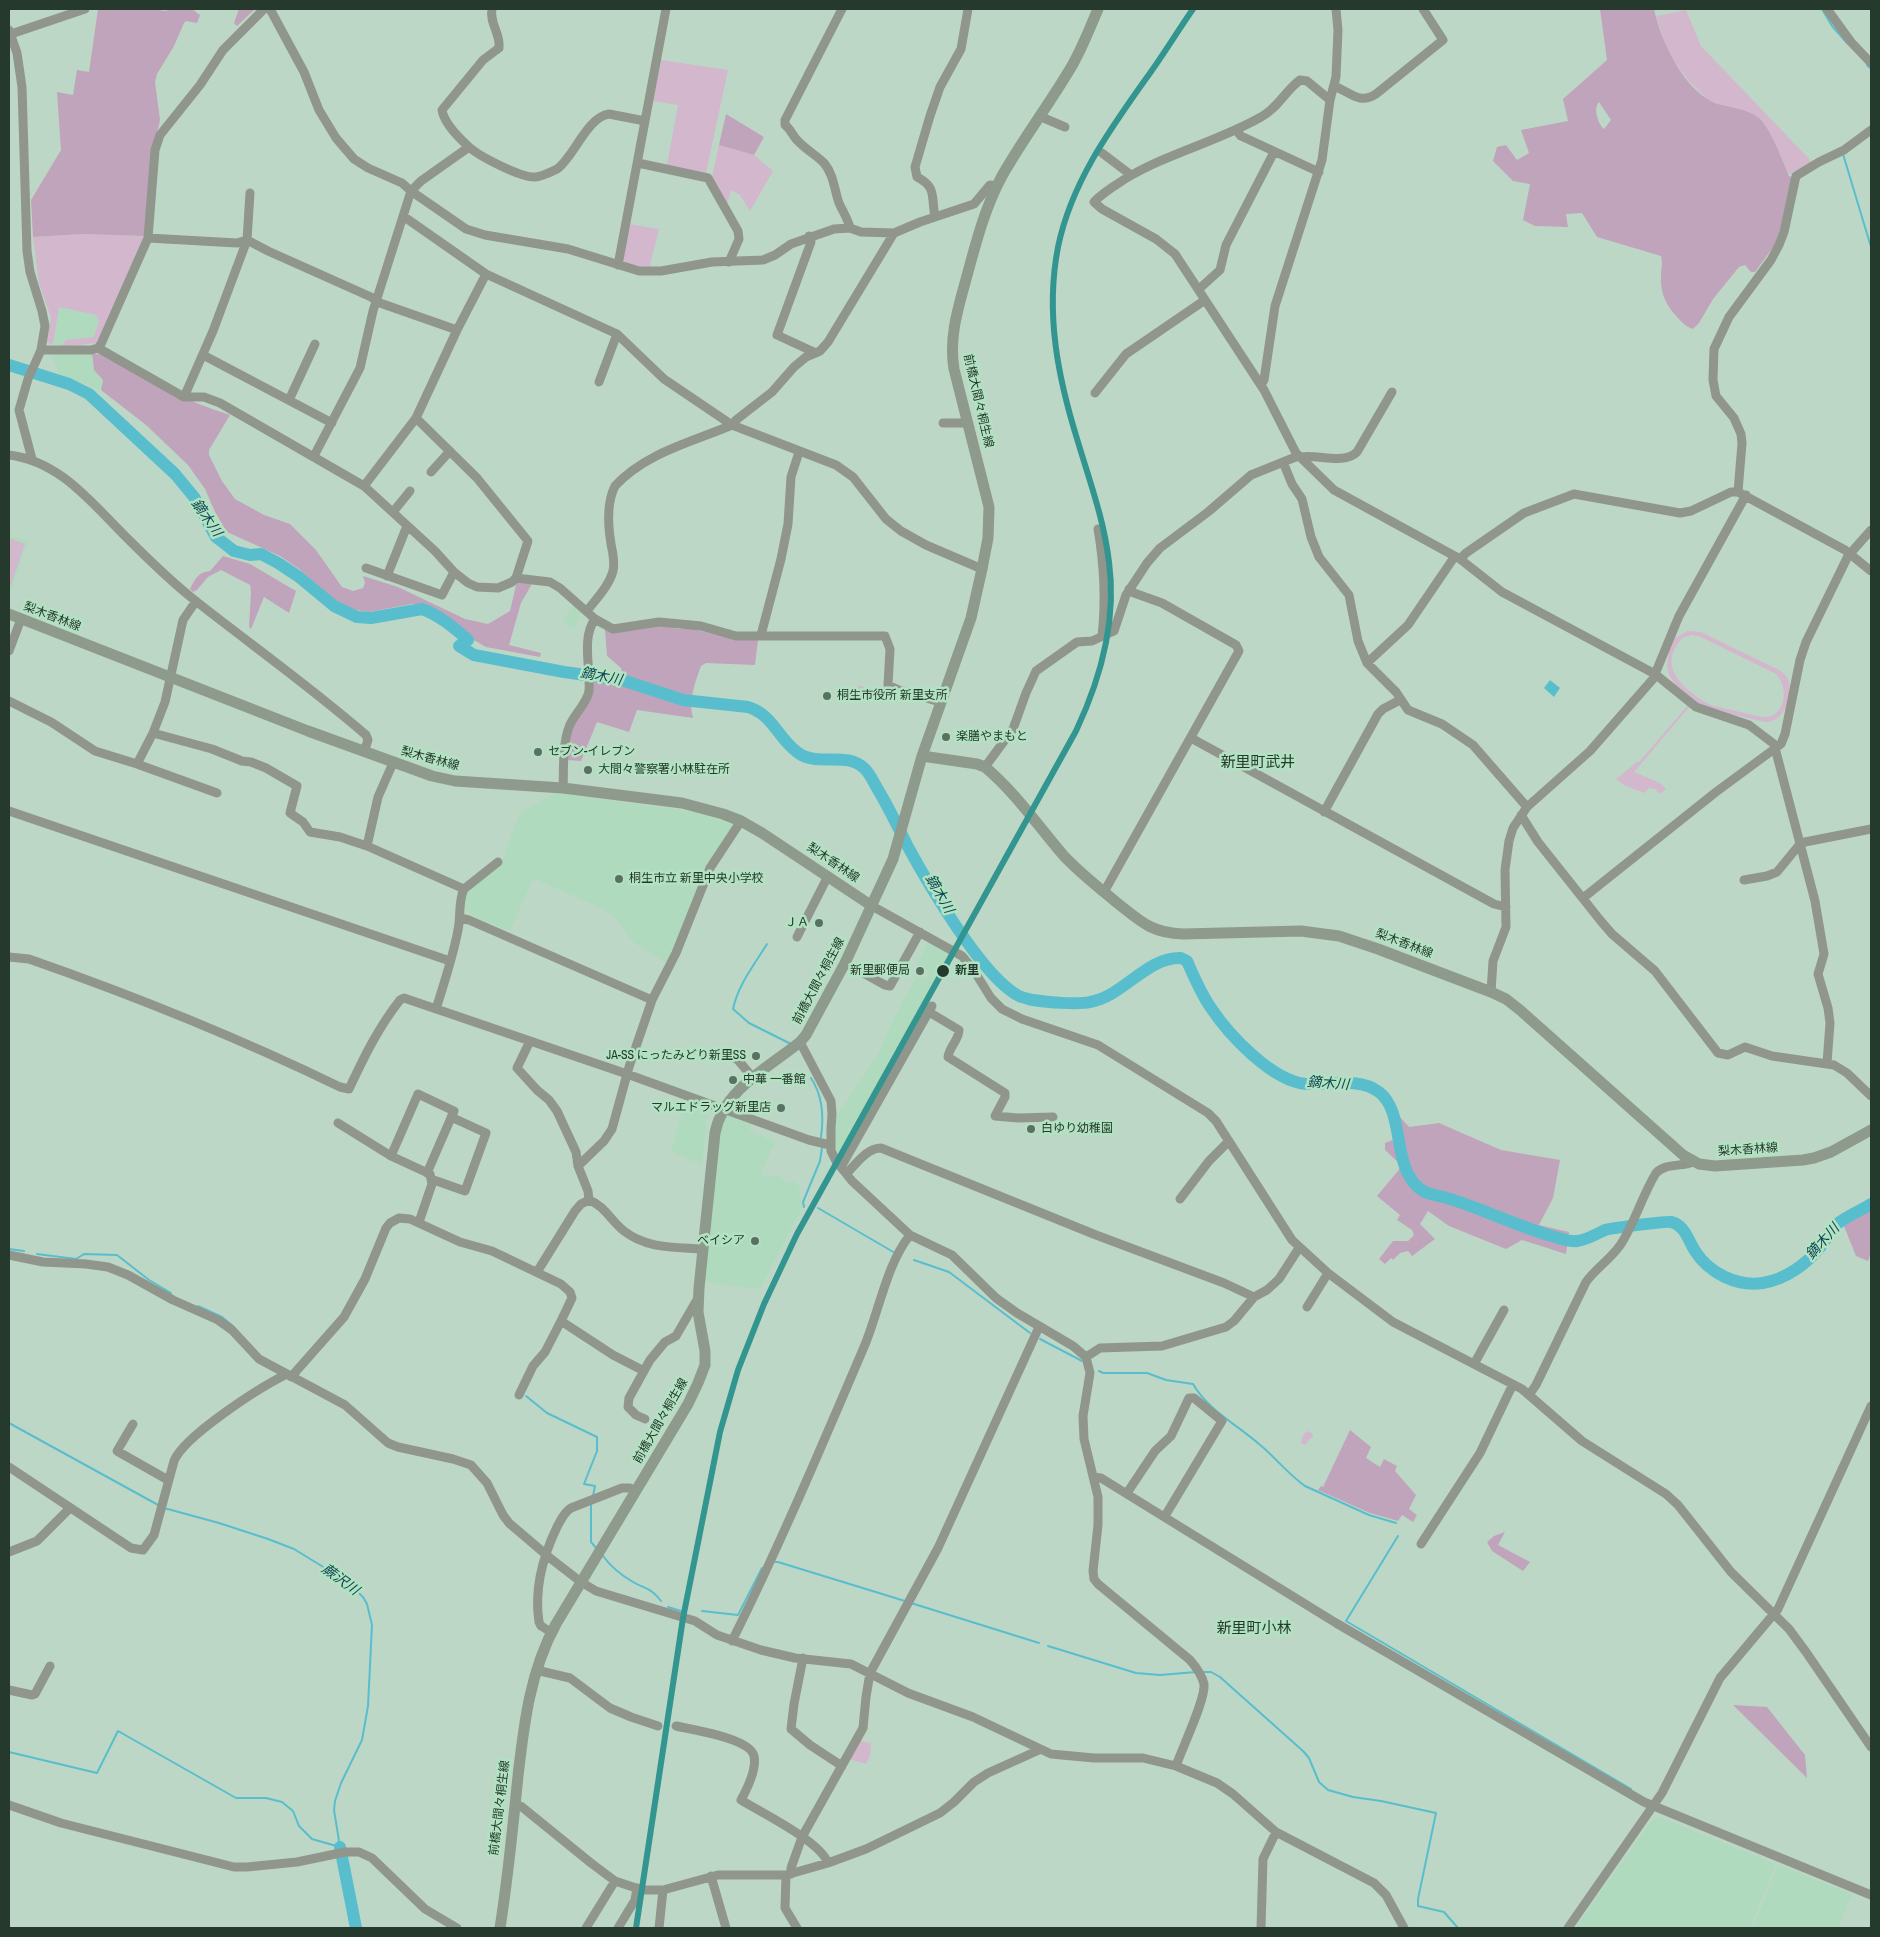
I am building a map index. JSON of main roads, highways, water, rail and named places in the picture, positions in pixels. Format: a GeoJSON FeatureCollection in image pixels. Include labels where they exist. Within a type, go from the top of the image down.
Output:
{"type":"FeatureCollection","features":[{"type":"Feature","properties":{"kind":"main road","name":"前橋大間々桐生線"},"geometry":{"type":"LineString","coordinates":[[500,1928],[522,1742],[536,1670],[552,1632],[688,1404],[703,1373],[705,1351],[698,1312],[698,1298],[715,1133],[724,1109],[732,1097],[753,1078],[800,1042],[810,1030],[845,963],[893,859],[922,756],[971,618],[988,538],[990,514],[988,499],[952,360],[953,329],[976,243],[997,186],[1072,65],[1098,9]]}},
{"type":"Feature","properties":{"kind":"main road","name":"梨木香林線"},"geometry":{"type":"LineString","coordinates":[[9,614],[170,678],[420,772],[455,781],[563,788],[682,803],[703,808],[741,821],[762,832],[872,906]]}},
{"type":"Feature","properties":{"kind":"main road","name":"梨木香林線"},"geometry":{"type":"LineString","coordinates":[[922,756],[977,764],[985,767],[1030,813],[1065,857],[1104,892],[1149,927],[1164,933],[1301,931],[1325,934],[1364,944],[1506,999],[1693,1162],[1720,1166],[1803,1160],[1831,1152],[1871,1130]]}},
{"type":"Feature","properties":{"kind":"water"},"geometry":{"type":"Polygon","coordinates":[[[1550,680],[1560,688],[1554,697],[1544,688],[1550,680]]]}},
{"type":"Feature","properties":{"kind":"waterway"},"geometry":{"type":"LineString","coordinates":[[1822,9],[1832,26],[1847,43]]}},
{"type":"Feature","properties":{"kind":"waterway"},"geometry":{"type":"LineString","coordinates":[[1867,65],[1871,69]]}},
{"type":"Feature","properties":{"kind":"waterway"},"geometry":{"type":"LineString","coordinates":[[1843,154],[1871,247]]}},
{"type":"Feature","properties":{"kind":"waterway","name":"鏑木川"},"geometry":{"type":"LineString","coordinates":[[9,365],[69,384],[89,394],[175,474],[194,497],[216,537],[234,551],[250,555],[261,554],[278,563],[299,577],[334,606],[357,617],[371,618],[422,609],[452,626],[468,640],[459,646],[474,655],[564,672],[622,680],[683,700],[748,707],[763,715],[790,746],[805,757],[813,759],[840,759],[857,763],[870,775],[916,861],[957,928],[989,970],[1005,986],[1019,996],[1033,1000],[1085,1003],[1114,992],[1157,964],[1168,959],[1181,958],[1187,961],[1204,997],[1229,1031],[1253,1055],[1279,1075],[1306,1084],[1353,1083],[1371,1087],[1379,1092],[1387,1101],[1393,1113],[1401,1153],[1410,1178],[1425,1192],[1461,1202],[1541,1233],[1572,1241],[1591,1237],[1610,1229],[1671,1222],[1680,1226],[1695,1251],[1708,1266],[1724,1277],[1753,1284],[1780,1278],[1803,1265],[1815,1253],[1837,1224],[1871,1204]]}},
{"type":"Feature","properties":{"kind":"waterway"},"geometry":{"type":"LineString","coordinates":[[767,944],[743,983],[733,1009],[749,1023],[791,1044]]}},
{"type":"Feature","properties":{"kind":"waterway"},"geometry":{"type":"LineString","coordinates":[[811,1078],[822,1106],[821,1137]]}},
{"type":"Feature","properties":{"kind":"waterway"},"geometry":{"type":"LineString","coordinates":[[804,1207],[803,1202],[820,1161],[822,1148]]}},
{"type":"Feature","properties":{"kind":"waterway"},"geometry":{"type":"LineString","coordinates":[[818,1208],[895,1253]]}},
{"type":"Feature","properties":{"kind":"waterway"},"geometry":{"type":"LineString","coordinates":[[9,1249],[24,1251]]}},
{"type":"Feature","properties":{"kind":"waterway"},"geometry":{"type":"LineString","coordinates":[[37,1254],[76,1259],[84,1254],[117,1255],[149,1280],[171,1293]]}},
{"type":"Feature","properties":{"kind":"waterway"},"geometry":{"type":"LineString","coordinates":[[914,1260],[949,1272],[1030,1333]]}},
{"type":"Feature","properties":{"kind":"waterway"},"geometry":{"type":"LineString","coordinates":[[198,1306],[222,1317],[233,1326]]}},
{"type":"Feature","properties":{"kind":"waterway"},"geometry":{"type":"LineString","coordinates":[[1040,1339],[1082,1361]]}},
{"type":"Feature","properties":{"kind":"waterway"},"geometry":{"type":"LineString","coordinates":[[1099,1371],[1103,1373],[1147,1373],[1166,1380],[1193,1384],[1214,1409],[1271,1454],[1305,1486],[1369,1515],[1396,1523]]}},
{"type":"Feature","properties":{"kind":"waterway"},"geometry":{"type":"LineString","coordinates":[[526,1396],[547,1413],[597,1437],[597,1451],[584,1484],[595,1486],[593,1496]]}},
{"type":"Feature","properties":{"kind":"waterway","name":"蕨沢川"},"geometry":{"type":"LineString","coordinates":[[9,1423],[160,1506]]}},
{"type":"Feature","properties":{"kind":"waterway"},"geometry":{"type":"LineString","coordinates":[[591,1503],[591,1542],[597,1549]]}},
{"type":"Feature","properties":{"kind":"waterway","name":"蕨沢川"},"geometry":{"type":"LineString","coordinates":[[9,1752],[97,1773],[118,1731],[236,1798],[266,1798],[282,1802],[293,1811],[299,1826],[312,1839],[340,1847],[334,1810],[335,1801],[341,1783],[362,1740],[368,1706],[372,1625],[367,1604],[363,1597],[346,1581],[294,1549],[219,1523],[164,1508]]}},
{"type":"Feature","properties":{"kind":"waterway"},"geometry":{"type":"LineString","coordinates":[[1398,1536],[1346,1621],[1631,1789]]}},
{"type":"Feature","properties":{"kind":"waterway"},"geometry":{"type":"LineString","coordinates":[[603,1556],[620,1574],[651,1591],[661,1601]]}},
{"type":"Feature","properties":{"kind":"waterway"},"geometry":{"type":"LineString","coordinates":[[773,1562],[905,1601]]}},
{"type":"Feature","properties":{"kind":"waterway"},"geometry":{"type":"LineString","coordinates":[[702,1611],[738,1615],[762,1568]]}},
{"type":"Feature","properties":{"kind":"waterway"},"geometry":{"type":"LineString","coordinates":[[911,1603],[1039,1643]]}},
{"type":"Feature","properties":{"kind":"waterway"},"geometry":{"type":"LineString","coordinates":[[668,1607],[681,1611]]}},
{"type":"Feature","properties":{"kind":"waterway"},"geometry":{"type":"LineString","coordinates":[[1048,1646],[1136,1673],[1160,1675],[1196,1672]]}},
{"type":"Feature","properties":{"kind":"waterway"},"geometry":{"type":"LineString","coordinates":[[1204,1672],[1211,1672],[1220,1677],[1303,1751],[1309,1758],[1319,1782],[1328,1790],[1353,1797],[1436,1813],[1418,1906],[1444,1912],[1458,1928]]}},
{"type":"Feature","properties":{"kind":"waterway","name":"蕨沢川"},"geometry":{"type":"LineString","coordinates":[[340,1847],[356,1928]]}},
{"type":"Feature","properties":{"kind":"place","name":"桐生市役所 新里支所"},"geometry":{"type":"Point","coordinates":[827,696]}},
{"type":"Feature","properties":{"kind":"place","name":"楽膳やまもと"},"geometry":{"type":"Point","coordinates":[946,737]}},
{"type":"Feature","properties":{"kind":"place","name":"セブン-イレブン"},"geometry":{"type":"Point","coordinates":[538,752]}},
{"type":"Feature","properties":{"kind":"place","name":"大間々警察署小林駐在所"},"geometry":{"type":"Point","coordinates":[588,770]}},
{"type":"Feature","properties":{"kind":"place","name":"桐生市立 新里中央小学校"},"geometry":{"type":"Point","coordinates":[619,879]}},
{"type":"Feature","properties":{"kind":"place","name":"ＪＡ"},"geometry":{"type":"Point","coordinates":[819,923]}},
{"type":"Feature","properties":{"kind":"place","name":"新里郵便局"},"geometry":{"type":"Point","coordinates":[920,971]}},
{"type":"Feature","properties":{"kind":"place","name":"新里"},"geometry":{"type":"Point","coordinates":[943,971]}},
{"type":"Feature","properties":{"kind":"place","name":"JA-SS にったみどり新里SS"},"geometry":{"type":"Point","coordinates":[756,1056]}},
{"type":"Feature","properties":{"kind":"place","name":"中華 一番館"},"geometry":{"type":"Point","coordinates":[733,1080]}},
{"type":"Feature","properties":{"kind":"place","name":"マルエドラッグ新里店"},"geometry":{"type":"Point","coordinates":[781,1108]}},
{"type":"Feature","properties":{"kind":"place","name":"白ゆり幼稚園"},"geometry":{"type":"Point","coordinates":[1031,1129]}},
{"type":"Feature","properties":{"kind":"place","name":"ベイシア"},"geometry":{"type":"Point","coordinates":[755,1241]}},
{"type":"Feature","properties":{"kind":"district","name":"新里町武井"},"geometry":{"type":"Point","coordinates":[1258,763]}},
{"type":"Feature","properties":{"kind":"district","name":"新里町小林"},"geometry":{"type":"Point","coordinates":[1254,1629]}}]}
